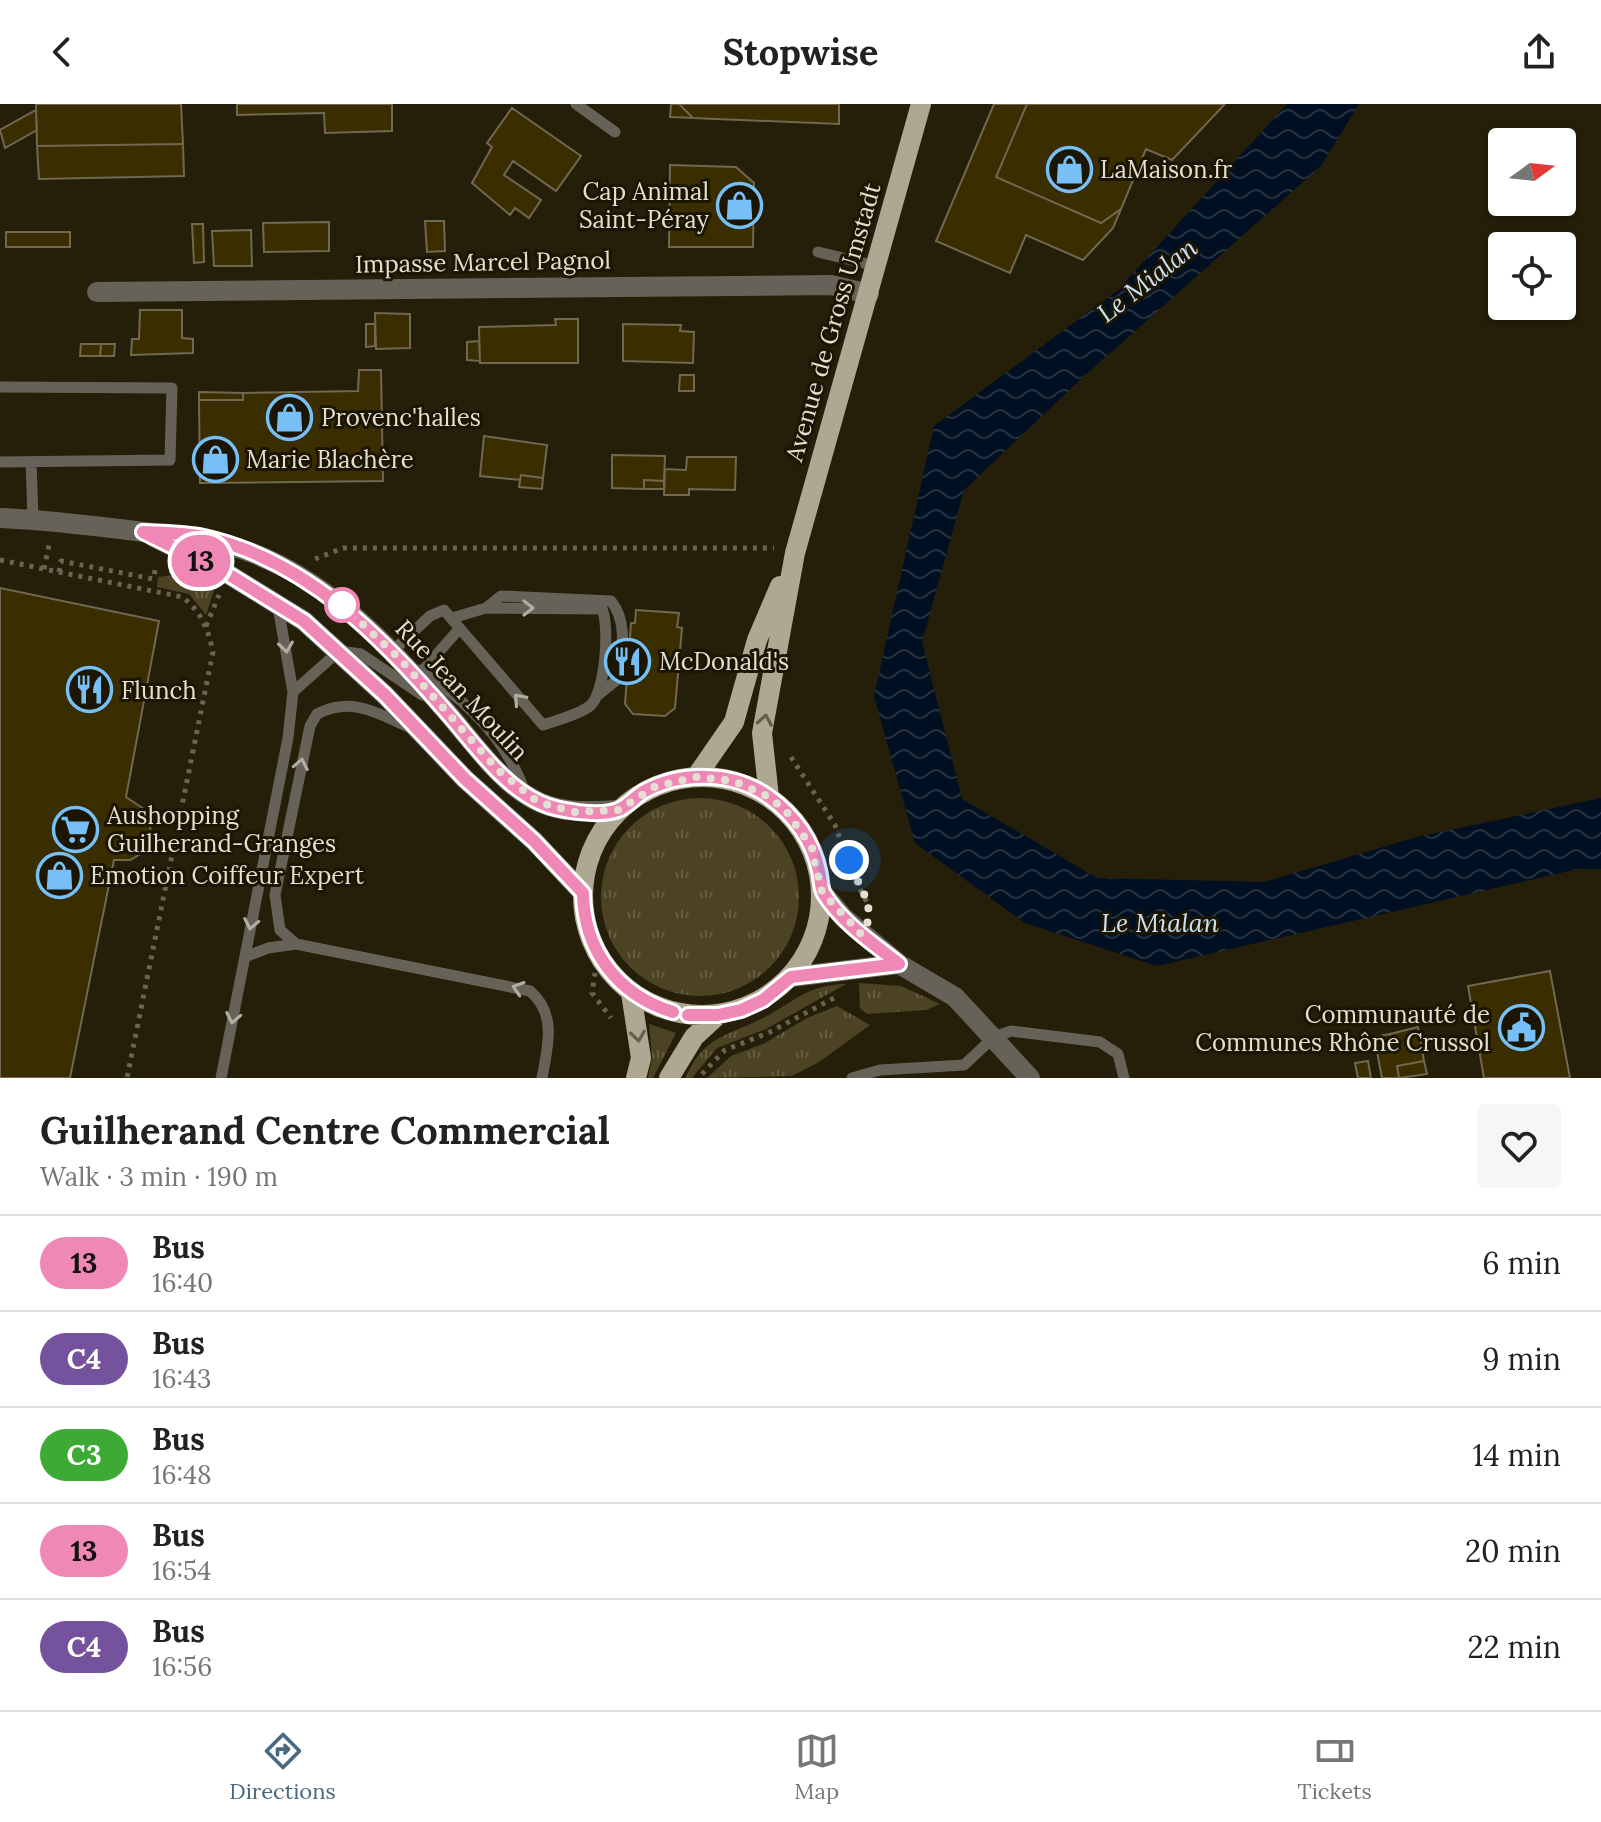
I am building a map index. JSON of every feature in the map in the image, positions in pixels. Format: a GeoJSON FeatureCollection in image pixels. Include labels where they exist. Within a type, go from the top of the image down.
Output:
{"type":"FeatureCollection","features":[{"type":"Feature","properties":{"kind":"main road","name":"Avenue de Gross Umstadt"},"geometry":{"type":"LineString","coordinates":[[696,777],[734,722],[757,640],[869,294],[921,104]]}},
{"type":"Feature","properties":{"kind":"main road","name":"Avenue de Gross Umstadt"},"geometry":{"type":"LineString","coordinates":[[769,797],[762,733],[788,550]]}},
{"type":"Feature","properties":{"kind":"main road"},"geometry":{"type":"LineString","coordinates":[[696,777],[734,781],[769,797],[786,811],[812,848],[822,892],[815,938],[791,977],[763,1000],[718,1015],[673,1012],[631,993],[612,975],[598,953],[586,924],[583,893],[590,854],[602,830],[619,810],[654,787],[696,777]]}},
{"type":"Feature","properties":{"kind":"main road"},"geometry":{"type":"LineString","coordinates":[[631,993],[641,1058],[636,1078]]}},
{"type":"Feature","properties":{"kind":"main road"},"geometry":{"type":"LineString","coordinates":[[669,1078],[694,1037],[718,1015]]}},
{"type":"Feature","properties":{"kind":"street","name":"Impasse Marcel Pagnol"},"geometry":{"type":"LineString","coordinates":[[97,292],[831,285],[869,294]]}},
{"type":"Feature","properties":{"kind":"street","name":"Rue Jean Moulin"},"geometry":{"type":"LineString","coordinates":[[0,518],[75,521],[201,537],[241,548],[288,570],[342,605],[419,675],[445,711],[498,770],[525,793],[538,802],[575,812],[619,810]]}},
{"type":"Feature","properties":{"kind":"street","name":"Rue Jean Moulin"},"geometry":{"type":"LineString","coordinates":[[143,532],[277,602],[339,651],[583,893]]}},
{"type":"Feature","properties":{"kind":"street"},"geometry":{"type":"LineString","coordinates":[[822,892],[861,934],[899,964],[955,997],[1030,1078]]}},
{"type":"Feature","properties":{"kind":"street"},"geometry":{"type":"LineString","coordinates":[[791,977],[899,964]]}},
{"type":"Feature","properties":{"kind":"lane"},"geometry":{"type":"LineString","coordinates":[[576,104],[615,132]]}},
{"type":"Feature","properties":{"kind":"lane"},"geometry":{"type":"LineString","coordinates":[[818,252],[876,266]]}},
{"type":"Feature","properties":{"kind":"lane"},"geometry":{"type":"LineString","coordinates":[[0,387],[172,388],[170,460],[0,462]]}},
{"type":"Feature","properties":{"kind":"lane"},"geometry":{"type":"LineString","coordinates":[[31,462],[33,519]]}},
{"type":"Feature","properties":{"kind":"lane"},"geometry":{"type":"LineString","coordinates":[[448,614],[543,725],[589,706],[618,679],[623,629],[619,611],[611,601],[501,596],[486,608]]}},
{"type":"Feature","properties":{"kind":"lane"},"geometry":{"type":"LineString","coordinates":[[221,1078],[288,738],[293,692],[277,602]]}},
{"type":"Feature","properties":{"kind":"lane"},"geometry":{"type":"LineString","coordinates":[[396,656],[430,616],[486,608],[602,609],[607,633],[598,695]]}},
{"type":"Feature","properties":{"kind":"lane"},"geometry":{"type":"LineString","coordinates":[[459,629],[419,675],[455,692],[513,758],[525,793]]}},
{"type":"Feature","properties":{"kind":"lane"},"geometry":{"type":"LineString","coordinates":[[293,692],[339,651],[361,654],[445,711]]}},
{"type":"Feature","properties":{"kind":"lane"},"geometry":{"type":"LineString","coordinates":[[296,944],[280,930],[275,895],[305,743],[317,714],[344,704],[361,706],[421,733]]}},
{"type":"Feature","properties":{"kind":"lane"},"geometry":{"type":"LineString","coordinates":[[245,957],[268,948],[296,944],[530,991],[544,1003],[548,1017],[542,1078]]}},
{"type":"Feature","properties":{"kind":"lane"},"geometry":{"type":"LineString","coordinates":[[852,1078],[880,1070],[964,1065],[994,1037],[1011,1031],[1100,1042],[1118,1054],[1124,1078]]}},
{"type":"Feature","properties":{"kind":"path"},"geometry":{"type":"LineString","coordinates":[[44,569],[49,545]]}},
{"type":"Feature","properties":{"kind":"path"},"geometry":{"type":"LineString","coordinates":[[315,559],[343,548],[788,550]]}},
{"type":"Feature","properties":{"kind":"path"},"geometry":{"type":"LineString","coordinates":[[0,560],[182,597],[196,607],[213,652],[127,1078]]}},
{"type":"Feature","properties":{"kind":"path"},"geometry":{"type":"LineString","coordinates":[[59,572],[61,561],[153,579],[156,567]]}},
{"type":"Feature","properties":{"kind":"path"},"geometry":{"type":"LineString","coordinates":[[206,627],[223,585]]}},
{"type":"Feature","properties":{"kind":"path"},"geometry":{"type":"LineString","coordinates":[[789,747],[795,768],[835,825],[855,880],[871,908],[871,919],[861,934]]}},
{"type":"Feature","properties":{"kind":"path"},"geometry":{"type":"LineString","coordinates":[[174,846],[186,848]]}},
{"type":"Feature","properties":{"kind":"path"},"geometry":{"type":"LineString","coordinates":[[598,953],[592,993],[615,1026]]}},
{"type":"Feature","properties":{"kind":"path"},"geometry":{"type":"LineString","coordinates":[[699,1078],[725,1050],[848,993],[852,969]]}},
{"type":"Feature","properties":{"kind":"green space"},"geometry":{"type":"Polygon","coordinates":[[[180,574],[215,587],[206,615],[189,594],[157,587],[158,577],[180,574]]]}},
{"type":"Feature","properties":{"kind":"green space"},"geometry":{"type":"Polygon","coordinates":[[[700,798],[738,806],[770,827],[791,859],[799,897],[791,935],[770,967],[738,988],[700,996],[662,988],[630,967],[609,935],[601,897],[609,859],[630,827],[662,806],[700,798]]]}},
{"type":"Feature","properties":{"kind":"green space"},"geometry":{"type":"Polygon","coordinates":[[[859,983],[901,986],[940,1004],[926,1010],[867,1014],[860,1008],[859,983]]]}},
{"type":"Feature","properties":{"kind":"green space"},"geometry":{"type":"Polygon","coordinates":[[[846,984],[766,1029],[717,1048],[692,1078],[686,1078],[700,1053],[719,1038],[767,1016],[812,990],[846,984]]]}},
{"type":"Feature","properties":{"kind":"green space"},"geometry":{"type":"Polygon","coordinates":[[[837,1006],[870,1025],[819,1062],[792,1076],[707,1078],[731,1056],[765,1043],[807,1018],[837,1006]]]}},
{"type":"Feature","properties":{"kind":"green space"},"geometry":{"type":"Polygon","coordinates":[[[649,1024],[676,1033],[653,1078],[648,1078],[652,1057],[649,1024]]]}},
{"type":"Feature","properties":{"kind":"water","name":"Le Mialan"},"geometry":{"type":"Polygon","coordinates":[[[1287,104],[1359,104],[1321,166],[1082,378],[964,490],[922,642],[962,799],[1097,878],[1264,882],[1417,837],[1601,798],[1601,869],[1578,869],[1157,966],[1025,923],[915,843],[874,696],[934,426],[1118,290],[1287,104]]]}},
{"type":"Feature","properties":{"kind":"building"},"geometry":{"type":"Polygon","coordinates":[[[36,104],[181,104],[183,144],[37,146],[36,104]]]}},
{"type":"Feature","properties":{"kind":"building"},"geometry":{"type":"Polygon","coordinates":[[[237,104],[392,104],[392,131],[325,133],[324,113],[237,115],[237,104]]]}},
{"type":"Feature","properties":{"kind":"building"},"geometry":{"type":"Polygon","coordinates":[[[671,104],[679,104],[693,118],[670,117],[671,104]]]}},
{"type":"Feature","properties":{"kind":"building"},"geometry":{"type":"Polygon","coordinates":[[[679,104],[839,104],[839,124],[693,118],[679,104]]]}},
{"type":"Feature","properties":{"kind":"building"},"geometry":{"type":"Polygon","coordinates":[[[994,104],[1027,104],[996,177],[1101,223],[1121,209],[1113,228],[1083,260],[1026,235],[1010,273],[936,241],[994,104]]]}},
{"type":"Feature","properties":{"kind":"building","name":"LaMaison.fr"},"geometry":{"type":"Polygon","coordinates":[[[1027,104],[1225,104],[1172,160],[1146,149],[1121,209],[1101,223],[996,177],[1027,104]]]}},
{"type":"Feature","properties":{"kind":"building"},"geometry":{"type":"Polygon","coordinates":[[[512,108],[581,156],[556,191],[513,161],[504,175],[541,200],[529,218],[515,208],[510,215],[472,183],[492,147],[487,143],[512,108]]]}},
{"type":"Feature","properties":{"kind":"building"},"geometry":{"type":"Polygon","coordinates":[[[36,110],[37,130],[5,148],[0,130],[36,110]]]}},
{"type":"Feature","properties":{"kind":"building"},"geometry":{"type":"Polygon","coordinates":[[[183,144],[184,176],[39,179],[37,146],[183,144]]]}},
{"type":"Feature","properties":{"kind":"building"},"geometry":{"type":"Polygon","coordinates":[[[670,165],[736,167],[754,183],[753,247],[669,247],[670,165]]]}},
{"type":"Feature","properties":{"kind":"building"},"geometry":{"type":"Polygon","coordinates":[[[425,221],[444,221],[445,251],[427,252],[425,221]]]}},
{"type":"Feature","properties":{"kind":"building"},"geometry":{"type":"Polygon","coordinates":[[[329,222],[329,251],[264,252],[263,223],[329,222]]]}},
{"type":"Feature","properties":{"kind":"building"},"geometry":{"type":"Polygon","coordinates":[[[192,224],[203,224],[204,262],[194,263],[192,224]]]}},
{"type":"Feature","properties":{"kind":"building"},"geometry":{"type":"Polygon","coordinates":[[[251,230],[252,266],[214,266],[212,231],[251,230]]]}},
{"type":"Feature","properties":{"kind":"building"},"geometry":{"type":"Polygon","coordinates":[[[6,232],[70,232],[70,247],[6,247],[6,232]]]}},
{"type":"Feature","properties":{"kind":"building"},"geometry":{"type":"Polygon","coordinates":[[[140,310],[182,310],[182,338],[193,339],[193,353],[131,355],[132,339],[139,339],[140,310]]]}},
{"type":"Feature","properties":{"kind":"building"},"geometry":{"type":"Polygon","coordinates":[[[375,313],[410,314],[410,348],[376,349],[375,313]]]}},
{"type":"Feature","properties":{"kind":"building"},"geometry":{"type":"Polygon","coordinates":[[[555,319],[578,319],[578,363],[480,363],[479,327],[556,325],[555,319]]]}},
{"type":"Feature","properties":{"kind":"building"},"geometry":{"type":"Polygon","coordinates":[[[366,324],[375,324],[375,346],[366,347],[366,324]]]}},
{"type":"Feature","properties":{"kind":"building"},"geometry":{"type":"Polygon","coordinates":[[[623,324],[681,325],[680,331],[694,332],[693,363],[623,361],[623,324]]]}},
{"type":"Feature","properties":{"kind":"building"},"geometry":{"type":"Polygon","coordinates":[[[479,341],[480,361],[467,360],[467,342],[479,341]]]}},
{"type":"Feature","properties":{"kind":"building"},"geometry":{"type":"Polygon","coordinates":[[[81,344],[101,344],[100,356],[80,356],[81,344]]]}},
{"type":"Feature","properties":{"kind":"building"},"geometry":{"type":"Polygon","coordinates":[[[101,344],[115,344],[114,356],[100,356],[101,344]]]}},
{"type":"Feature","properties":{"kind":"building","name":"Provenc'halles"},"geometry":{"type":"Polygon","coordinates":[[[359,370],[381,370],[383,481],[200,483],[199,400],[243,400],[243,393],[358,391],[359,370]]]}},
{"type":"Feature","properties":{"kind":"building"},"geometry":{"type":"Polygon","coordinates":[[[680,375],[694,375],[694,391],[679,391],[680,375]]]}},
{"type":"Feature","properties":{"kind":"building"},"geometry":{"type":"Polygon","coordinates":[[[199,392],[243,393],[243,400],[199,400],[199,392]]]}},
{"type":"Feature","properties":{"kind":"building"},"geometry":{"type":"Polygon","coordinates":[[[484,436],[547,445],[543,478],[521,475],[520,480],[480,476],[484,436]]]}},
{"type":"Feature","properties":{"kind":"building"},"geometry":{"type":"Polygon","coordinates":[[[612,455],[665,456],[664,481],[644,480],[644,489],[612,488],[612,455]]]}},
{"type":"Feature","properties":{"kind":"building"},"geometry":{"type":"Polygon","coordinates":[[[687,457],[736,457],[735,490],[689,489],[689,495],[664,495],[665,469],[686,470],[687,457]]]}},
{"type":"Feature","properties":{"kind":"building"},"geometry":{"type":"Polygon","coordinates":[[[521,475],[543,478],[542,489],[519,487],[521,475]]]}},
{"type":"Feature","properties":{"kind":"building"},"geometry":{"type":"Polygon","coordinates":[[[644,480],[664,481],[664,489],[644,489],[644,480]]]}},
{"type":"Feature","properties":{"kind":"building","name":"Aushopping Guilherand-Granges"},"geometry":{"type":"Polygon","coordinates":[[[0,588],[159,621],[126,797],[147,811],[152,837],[142,853],[130,860],[114,860],[70,1078],[0,1078],[0,588]]]}},
{"type":"Feature","properties":{"kind":"building"},"geometry":{"type":"Polygon","coordinates":[[[636,610],[679,613],[677,627],[682,628],[675,708],[665,716],[633,714],[625,704],[631,623],[635,623],[636,610]]]}},
{"type":"Feature","properties":{"kind":"building"},"geometry":{"type":"Polygon","coordinates":[[[1550,971],[1570,1078],[1484,1078],[1468,986],[1550,971]]]}},
{"type":"Feature","properties":{"kind":"building"},"geometry":{"type":"Polygon","coordinates":[[[1418,1027],[1424,1061],[1397,1066],[1399,1078],[1382,1078],[1376,1046],[1392,1044],[1390,1034],[1418,1027]]]}},
{"type":"Feature","properties":{"kind":"building"},"geometry":{"type":"Polygon","coordinates":[[[1390,1034],[1392,1044],[1376,1046],[1374,1037],[1390,1034]]]}},
{"type":"Feature","properties":{"kind":"building"},"geometry":{"type":"Polygon","coordinates":[[[1368,1061],[1371,1078],[1358,1078],[1355,1063],[1368,1061]]]}},
{"type":"Feature","properties":{"kind":"building"},"geometry":{"type":"Polygon","coordinates":[[[1424,1061],[1427,1074],[1399,1078],[1397,1066],[1424,1061]]]}},
{"type":"Feature","properties":{"kind":"bus line","name":"13"},"geometry":{"type":"LineString","coordinates":[[673,1012],[644,1001],[612,975],[591,939],[583,908],[583,893],[534,841],[495,809],[339,651],[277,602],[143,532],[201,537],[241,548],[313,585],[342,605],[400,659],[498,770],[538,802],[575,812],[619,810],[654,787],[682,778],[709,777],[734,781],[758,790],[786,811],[812,848],[822,892],[861,934],[899,964],[791,977],[763,1000],[741,1010],[718,1015],[688,1015]]}},
{"type":"Feature","properties":{"kind":"place","name":"LaMaison.fr"},"geometry":{"type":"Point","coordinates":[1069,169]}},
{"type":"Feature","properties":{"kind":"place","name":"Cap Animal Saint-Péray"},"geometry":{"type":"Point","coordinates":[740,205]}},
{"type":"Feature","properties":{"kind":"place","name":"Provenc'halles"},"geometry":{"type":"Point","coordinates":[290,417]}},
{"type":"Feature","properties":{"kind":"place","name":"Marie Blachère"},"geometry":{"type":"Point","coordinates":[215,459]}},
{"type":"Feature","properties":{"kind":"place","name":"McDonald's"},"geometry":{"type":"Point","coordinates":[628,661]}},
{"type":"Feature","properties":{"kind":"place","name":"Flunch"},"geometry":{"type":"Point","coordinates":[90,690]}},
{"type":"Feature","properties":{"kind":"place","name":"Aushopping Guilherand-Granges"},"geometry":{"type":"Point","coordinates":[76,829]}},
{"type":"Feature","properties":{"kind":"place","name":"Emotion Coiffeur Expert"},"geometry":{"type":"Point","coordinates":[59,875]}},
{"type":"Feature","properties":{"kind":"place","name":"Communauté de Communes Rhône Crussol"},"geometry":{"type":"Point","coordinates":[1521,1028]}},
{"type":"Feature","properties":{"kind":"route"},"geometry":{"type":"LineString","coordinates":[[342,605],[400,659],[498,770],[538,802],[575,812],[619,810],[642,793],[682,778],[721,778],[746,785],[769,797],[801,829],[812,848],[822,892],[861,934],[871,919],[871,908],[855,880],[849,860]]}}]}
